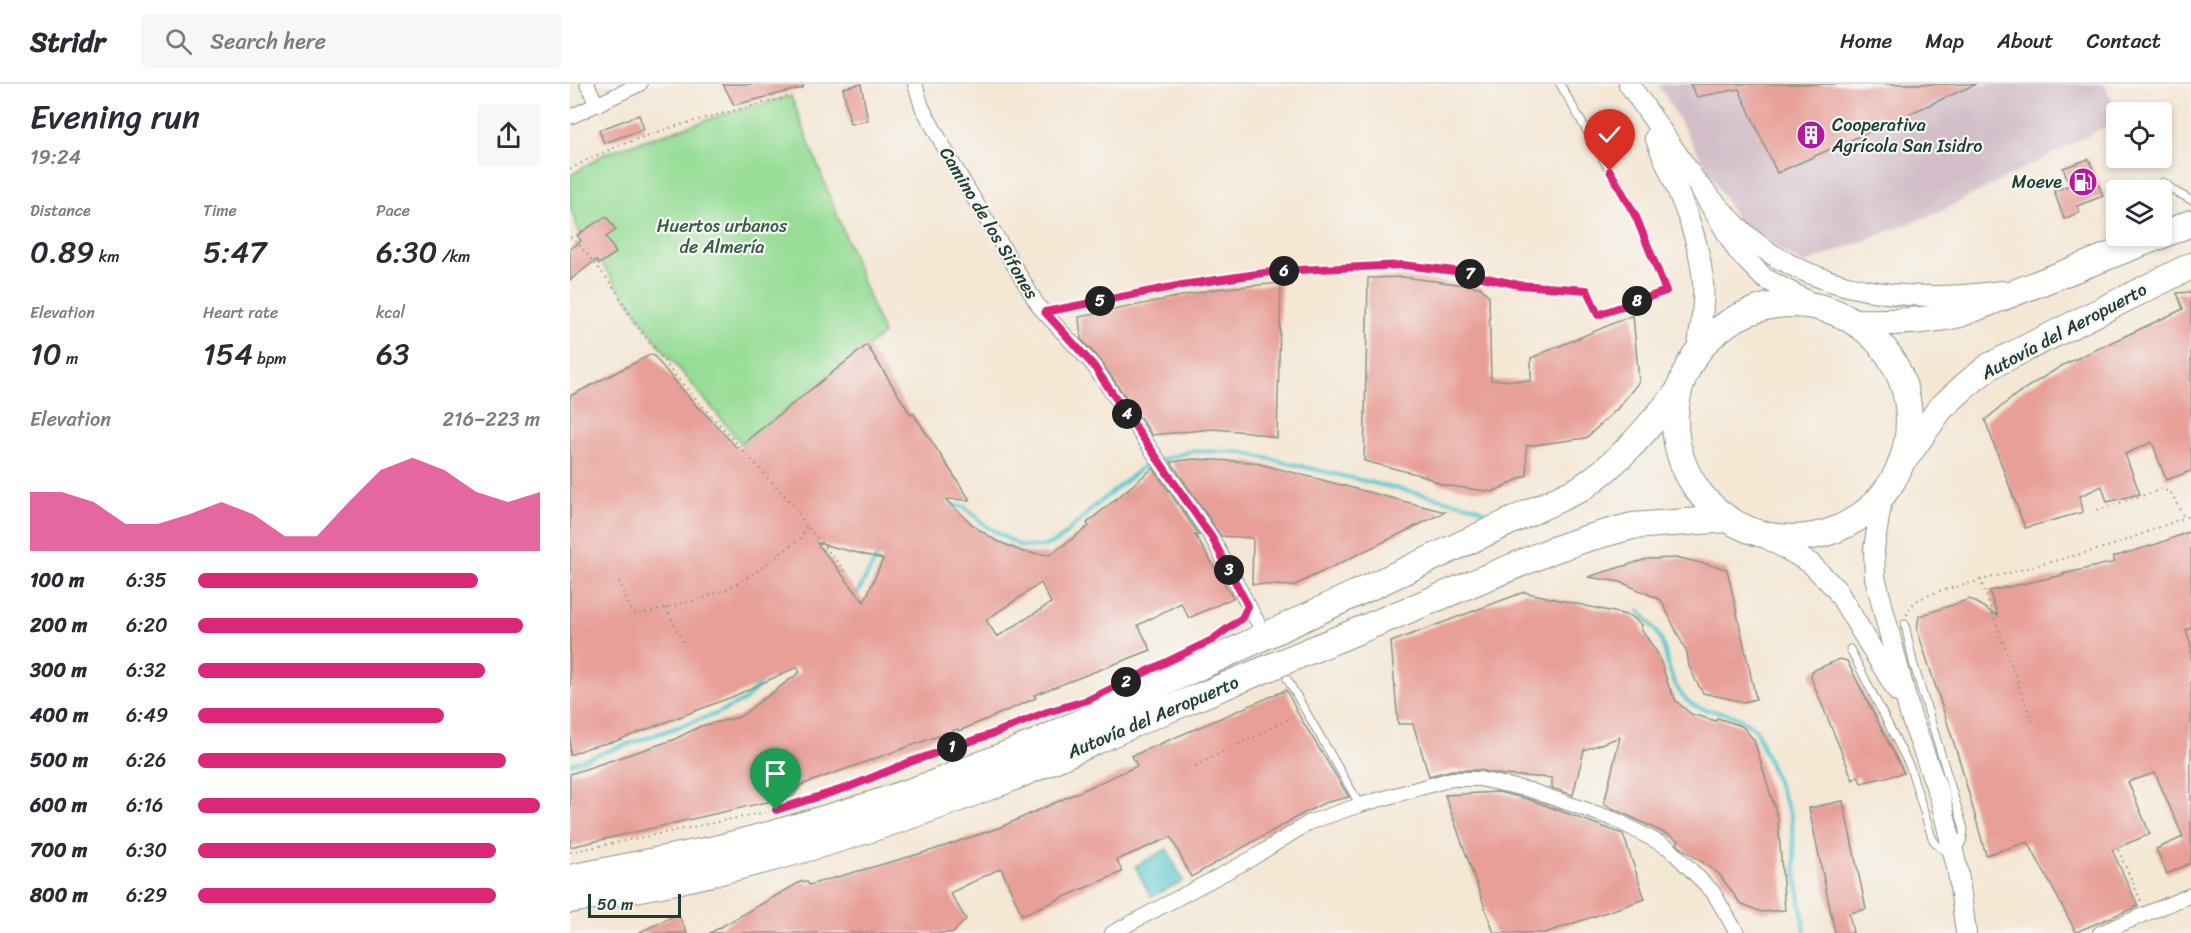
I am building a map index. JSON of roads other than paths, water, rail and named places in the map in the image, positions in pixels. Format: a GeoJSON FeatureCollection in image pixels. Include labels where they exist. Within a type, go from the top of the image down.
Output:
{"type":"FeatureCollection","features":[{"type":"Feature","properties":{"kind":"highway"},"geometry":{"type":"LineString","coordinates":[[2172,231],[2191,223]]}},
{"type":"Feature","properties":{"kind":"highway"},"geometry":{"type":"LineString","coordinates":[[1854,322],[1907,323],[1960,314],[2124,246]]}},
{"type":"Feature","properties":{"kind":"highway","name":"Autovía del Aeropuerto"},"geometry":{"type":"LineString","coordinates":[[1902,463],[1940,410],[1990,366],[2191,266]]}},
{"type":"Feature","properties":{"kind":"highway"},"geometry":{"type":"LineString","coordinates":[[1791,304],[1819,307],[1854,322],[1879,343],[1897,369],[1907,400],[1909,432],[1902,463],[1882,497],[1856,519],[1826,534],[1792,539],[1759,534],[1728,519],[1702,497],[1686,474],[1677,448],[1674,421],[1677,393],[1685,372],[1697,352],[1715,332],[1738,317],[1764,307],[1791,304]]}},
{"type":"Feature","properties":{"kind":"highway","name":"Autovía del Aeropuerto"},"geometry":{"type":"LineString","coordinates":[[570,878],[715,849],[807,825],[935,783],[1040,741],[1580,489],[1603,473],[1632,447],[1677,393]]}},
{"type":"Feature","properties":{"kind":"highway","name":"Autovía del Aeropuerto"},"geometry":{"type":"LineString","coordinates":[[570,900],[735,867],[863,833],[987,788],[1144,720],[1574,543],[1632,526],[1728,519]]}},
{"type":"Feature","properties":{"kind":"street"},"geometry":{"type":"LineString","coordinates":[[587,84],[597,105]]}},
{"type":"Feature","properties":{"kind":"street"},"geometry":{"type":"LineString","coordinates":[[570,117],[640,84]]}},
{"type":"Feature","properties":{"kind":"street","name":"Camino de los Sifones"},"geometry":{"type":"LineString","coordinates":[[915,84],[922,107],[956,169],[1039,307],[1093,365],[1212,538],[1257,621]]}},
{"type":"Feature","properties":{"kind":"street"},"geometry":{"type":"LineString","coordinates":[[1629,84],[1697,183],[1738,251],[1764,278],[1819,307]]}},
{"type":"Feature","properties":{"kind":"street"},"geometry":{"type":"LineString","coordinates":[[1640,101],[1690,221],[1698,253],[1703,282],[1703,307],[1697,352]]}},
{"type":"Feature","properties":{"kind":"street"},"geometry":{"type":"LineString","coordinates":[[1697,183],[1734,223],[1770,253],[1800,269],[1836,283],[1880,293],[1929,297],[1978,294],[2031,286]]}},
{"type":"Feature","properties":{"kind":"street"},"geometry":{"type":"LineString","coordinates":[[1882,497],[1874,549],[1875,577],[1910,714],[1941,797],[1954,854],[1966,933]]}},
{"type":"Feature","properties":{"kind":"street"},"geometry":{"type":"LineString","coordinates":[[1759,534],[1810,562],[1836,589],[1910,714]]}},
{"type":"Feature","properties":{"kind":"street"},"geometry":{"type":"LineString","coordinates":[[1112,933],[1251,859],[1310,822],[1452,779],[1479,779],[1530,790],[1616,820],[1669,848],[1713,892],[1737,933]]}},
{"type":"Feature","properties":{"kind":"street"},"geometry":{"type":"LineString","coordinates":[[2100,933],[2191,895]]}},
{"type":"Feature","properties":{"kind":"lane"},"geometry":{"type":"LineString","coordinates":[[1045,312],[1182,285],[1278,271],[1403,265],[1455,271],[1519,285],[1587,290],[1598,315],[1666,291],[1636,217],[1560,84]]}},
{"type":"Feature","properties":{"kind":"lane"},"geometry":{"type":"LineString","coordinates":[[2172,190],[2191,200]]}},
{"type":"Feature","properties":{"kind":"lane"},"geometry":{"type":"LineString","coordinates":[[1212,640],[1242,618],[1248,606]]}},
{"type":"Feature","properties":{"kind":"lane"},"geometry":{"type":"LineString","coordinates":[[1850,649],[1910,767],[1932,838],[1946,853],[1954,854],[1962,842],[1964,829],[1913,662],[1905,624]]}},
{"type":"Feature","properties":{"kind":"lane"},"geometry":{"type":"LineString","coordinates":[[1287,679],[1360,805]]}},
{"type":"Feature","properties":{"kind":"water"},"geometry":{"type":"Polygon","coordinates":[[[1167,849],[1183,881],[1151,897],[1135,866],[1167,849]]]}},
{"type":"Feature","properties":{"kind":"waterway"},"geometry":{"type":"LineString","coordinates":[[1161,460],[1193,451],[1240,452],[1476,507],[1485,512]]}},
{"type":"Feature","properties":{"kind":"waterway"},"geometry":{"type":"LineString","coordinates":[[947,505],[965,507],[986,526],[1020,546],[1041,547],[1058,541],[1095,506],[1145,465],[1154,462]]}},
{"type":"Feature","properties":{"kind":"waterway"},"geometry":{"type":"LineString","coordinates":[[856,596],[878,555]]}},
{"type":"Feature","properties":{"kind":"waterway"},"geometry":{"type":"LineString","coordinates":[[1639,610],[1659,636],[1669,669],[1683,696],[1693,705],[1736,717],[1756,730],[1791,816],[1796,874],[1805,933]]}},
{"type":"Feature","properties":{"kind":"waterway"},"geometry":{"type":"LineString","coordinates":[[570,764],[716,714],[745,700],[763,681]]}},
{"type":"Feature","properties":{"kind":"place","name":"Cooperativa Agrícola San Isidro"},"geometry":{"type":"Point","coordinates":[1811,135]}},
{"type":"Feature","properties":{"kind":"place","name":"Moeve"},"geometry":{"type":"Point","coordinates":[2083,182]}},
{"type":"Feature","properties":{"kind":"park label","name":"Huertos urbanos de Almería"},"geometry":{"type":"Point","coordinates":[722,236]}}]}
